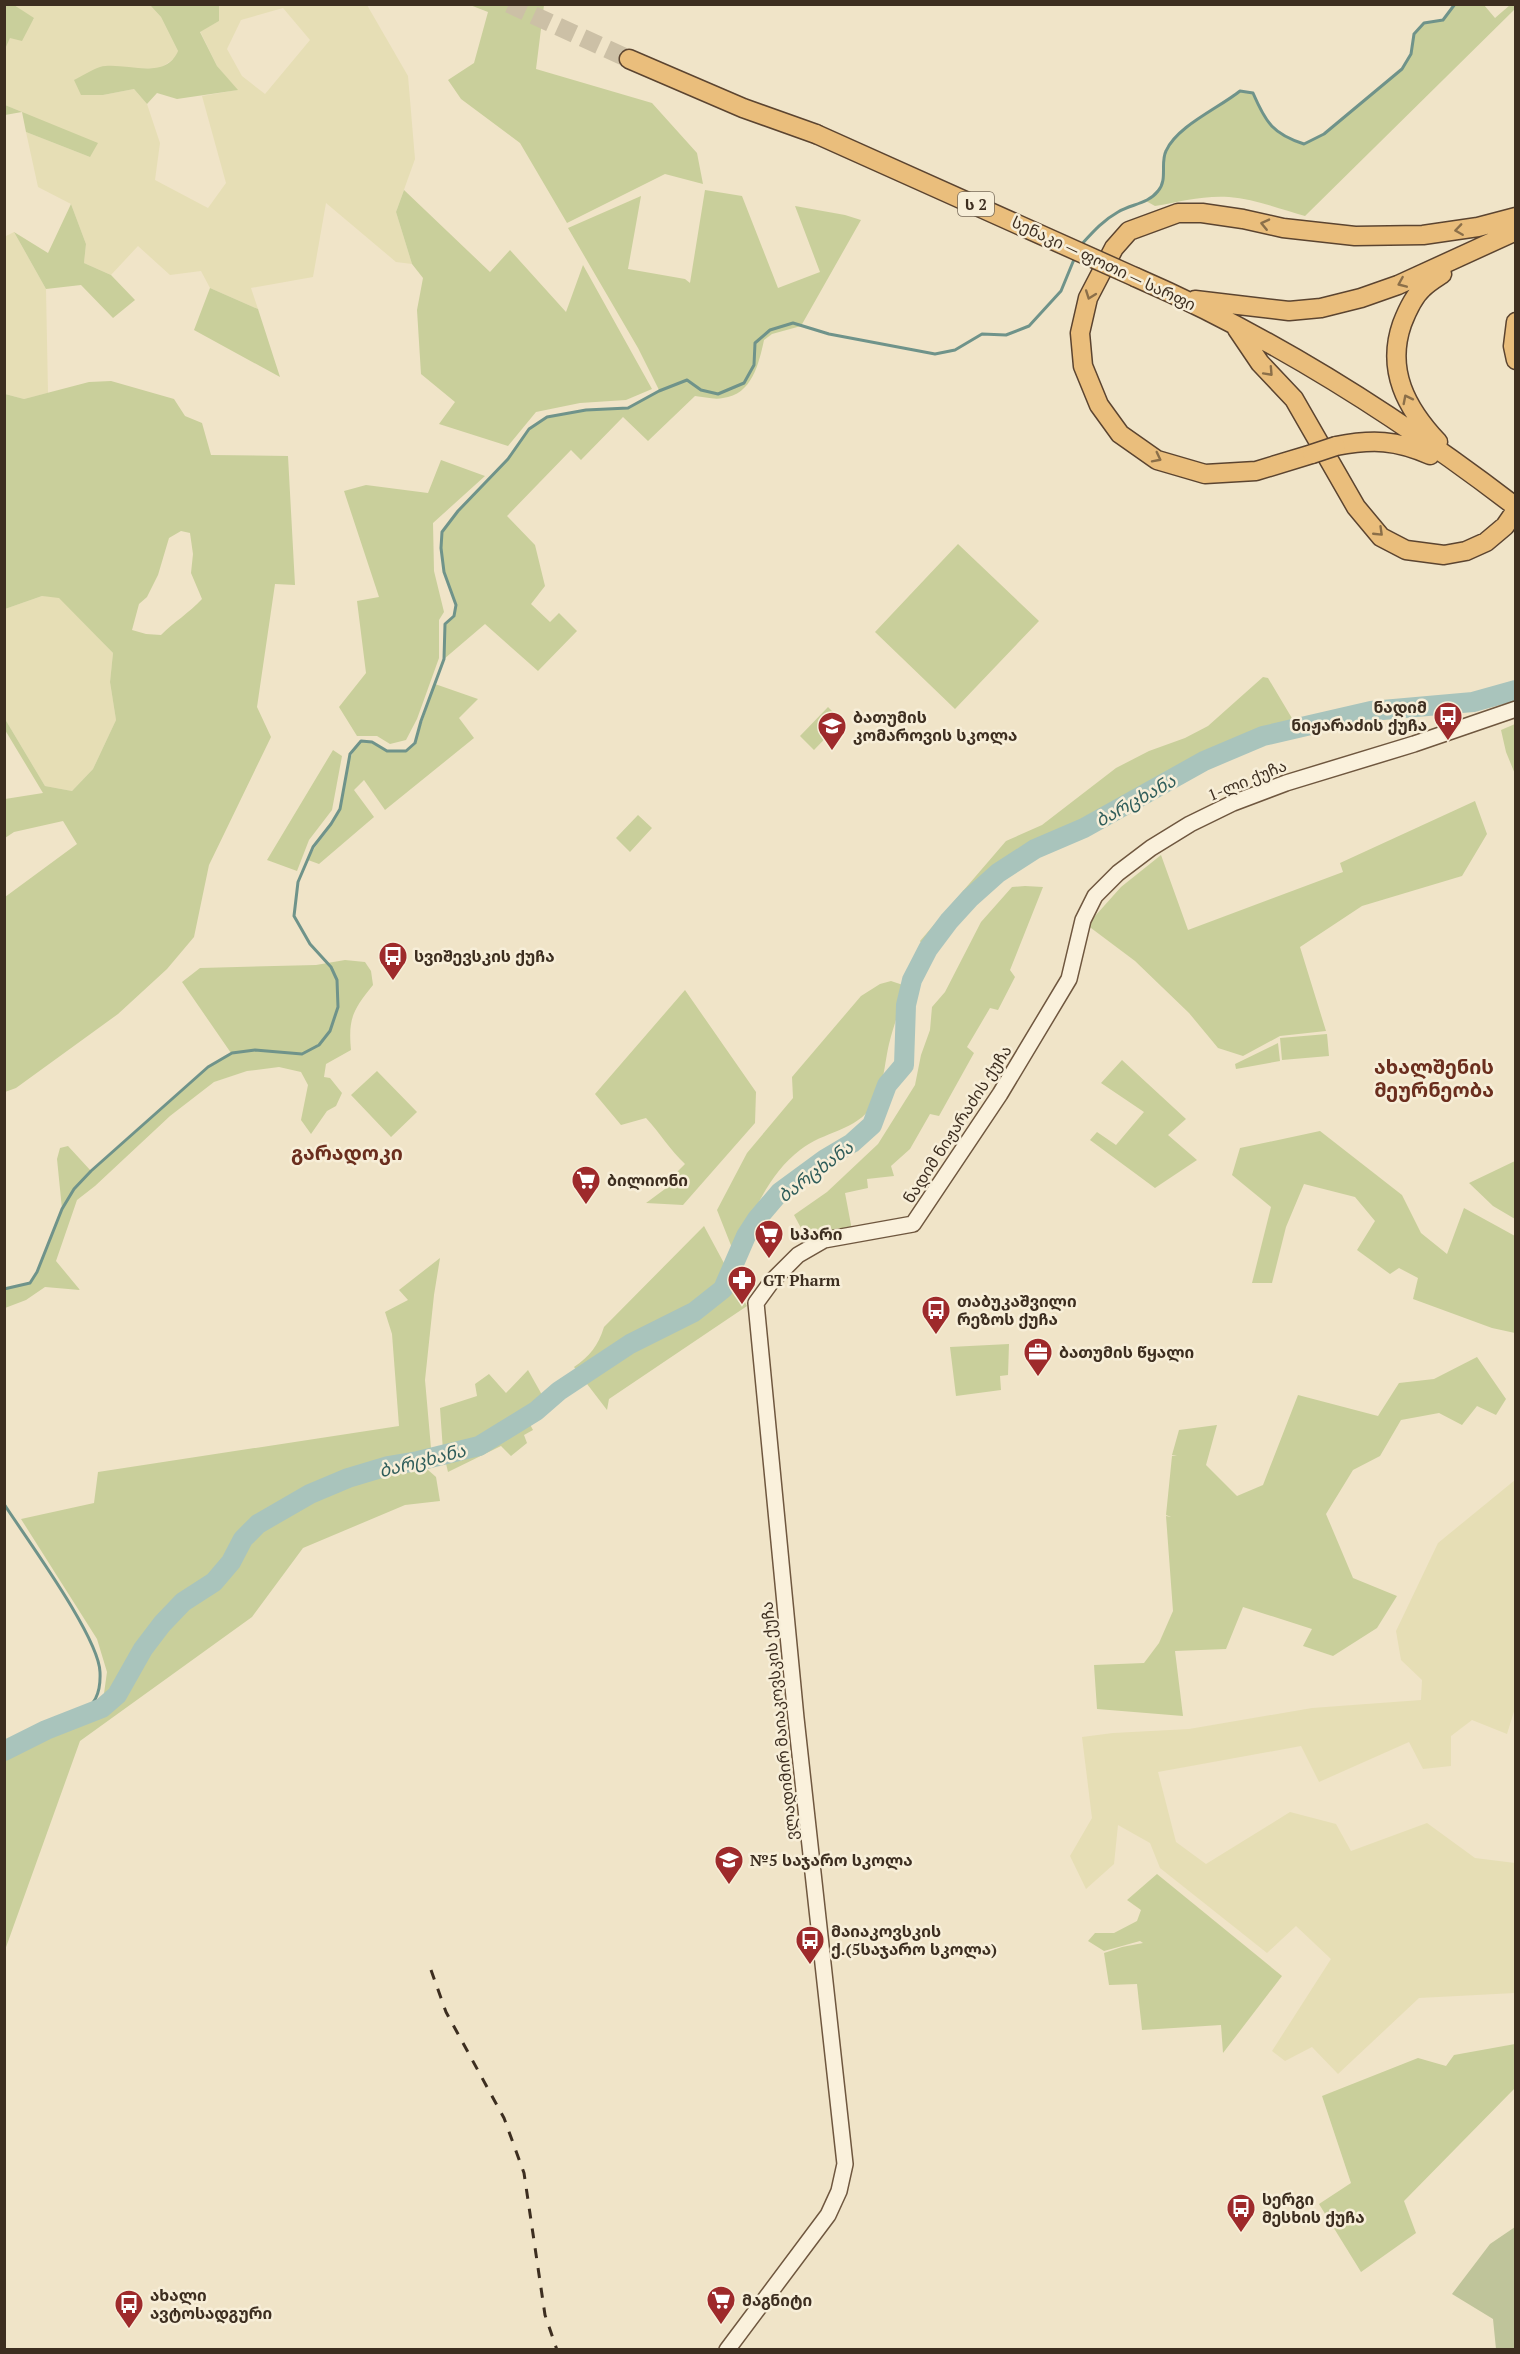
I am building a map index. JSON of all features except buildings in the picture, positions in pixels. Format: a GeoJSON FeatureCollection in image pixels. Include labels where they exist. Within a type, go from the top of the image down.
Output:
{"type":"FeatureCollection","features":[{"type":"Feature","properties":{"kind":"highway","name":"სენაკი — ფოთი — სარფი"},"geometry":{"type":"LineString","coordinates":[[629,59],[743,108],[816,134],[1187,299],[1325,376],[1455,461],[1515,508]]}},
{"type":"Feature","properties":{"kind":"highway"},"geometry":{"type":"LineString","coordinates":[[1477,477],[1404,444],[1382,441],[1336,446],[1256,471],[1205,474],[1157,460],[1120,434],[1099,405],[1083,366],[1080,333],[1088,298],[1114,248],[1129,231],[1178,213],[1202,213],[1283,228],[1355,236],[1423,235],[1478,227],[1515,217]]}},
{"type":"Feature","properties":{"kind":"highway"},"geometry":{"type":"LineString","coordinates":[[1187,299],[1289,311],[1321,308],[1361,298],[1398,285],[1515,231]]}},
{"type":"Feature","properties":{"kind":"highway"},"geometry":{"type":"LineString","coordinates":[[1455,461],[1425,428],[1404,396],[1395,360],[1398,336],[1407,309],[1422,288],[1474,251]]}},
{"type":"Feature","properties":{"kind":"highway"},"geometry":{"type":"LineString","coordinates":[[1515,322],[1513,346],[1515,360]]}},
{"type":"Feature","properties":{"kind":"highway"},"geometry":{"type":"LineString","coordinates":[[1234,326],[1260,363],[1294,399],[1356,507],[1381,537],[1406,550],[1444,555],[1466,551],[1485,542],[1505,526],[1515,508]]}},
{"type":"Feature","properties":{"kind":"main road","name":"1-ლი ქუჩა"},"geometry":{"type":"LineString","coordinates":[[1069,979],[1083,920],[1095,896],[1118,873],[1151,848],[1190,824],[1233,803],[1286,783],[1442,735],[1515,709]]}},
{"type":"Feature","properties":{"kind":"main road","name":"ნადიმ ნიჟარაძის ქუჩა"},"geometry":{"type":"LineString","coordinates":[[756,1303],[772,1281],[798,1255],[825,1240],[913,1224],[1000,1094],[1069,979]]}},
{"type":"Feature","properties":{"kind":"main road","name":"ვლადიმირ მაიაკოვსკის ქუჩა"},"geometry":{"type":"LineString","coordinates":[[727,2349],[828,2215],[839,2191],[845,2164],[796,1718],[756,1303]]}},
{"type":"Feature","properties":{"kind":"shaded area"},"geometry":{"type":"Polygon","coordinates":[[[14,5],[150,5],[161,17],[178,51],[175,58],[159,69],[100,67],[103,95],[134,89],[147,104],[160,143],[155,180],[208,208],[226,183],[202,96],[237,90],[217,66],[200,31],[219,21],[219,5],[367,5],[408,76],[415,159],[396,212],[412,264],[396,262],[326,203],[313,277],[251,288],[258,309],[210,288],[201,271],[170,275],[138,246],[111,275],[84,263],[86,244],[71,204],[38,187],[26,132],[90,157],[22,112],[5,105],[4,49],[10,38],[34,19],[14,5]],[[283,8],[241,20],[227,49],[242,76],[265,94],[310,40],[283,8]]]}},
{"type":"Feature","properties":{"kind":"shaded area"},"geometry":{"type":"Polygon","coordinates":[[[14,232],[46,289],[48,393],[24,399],[5,394],[4,237],[14,232]]]}},
{"type":"Feature","properties":{"kind":"shaded area"},"geometry":{"type":"Polygon","coordinates":[[[42,596],[59,597],[113,653],[110,682],[116,720],[93,769],[72,791],[45,786],[5,719],[5,609],[42,596]]]}},
{"type":"Feature","properties":{"kind":"shaded area"},"geometry":{"type":"Polygon","coordinates":[[[1515,1480],[1516,1705],[1507,1734],[1472,1720],[1451,1736],[1451,1766],[1423,1769],[1409,1742],[1319,1782],[1301,1746],[1158,1772],[1176,1842],[1206,1864],[1290,1812],[1336,1824],[1351,1851],[1427,1823],[1475,1858],[1515,1863],[1515,1993],[1419,1998],[1338,2074],[1312,2047],[1285,2061],[1272,2051],[1331,1959],[1296,1926],[1267,1953],[1160,1868],[1150,1843],[1118,1825],[1114,1864],[1086,1889],[1070,1856],[1092,1818],[1082,1737],[1189,1729],[1312,1708],[1421,1700],[1422,1680],[1401,1660],[1396,1631],[1438,1543],[1515,1480]]]}},
{"type":"Feature","properties":{"kind":"green space"},"geometry":{"type":"Polygon","coordinates":[[[5,4],[14,5],[34,18],[22,41],[10,38],[5,49],[5,4]]]}},
{"type":"Feature","properties":{"kind":"green space"},"geometry":{"type":"Polygon","coordinates":[[[150,5],[219,5],[219,21],[200,32],[217,66],[238,90],[177,99],[157,93],[147,104],[134,89],[103,95],[81,95],[74,80],[97,68],[110,66],[154,68],[164,66],[172,60],[178,51],[161,17],[150,5]]]}},
{"type":"Feature","properties":{"kind":"green space"},"geometry":{"type":"Polygon","coordinates":[[[470,5],[544,5],[536,69],[652,103],[697,153],[703,184],[665,174],[567,223],[520,143],[461,99],[448,80],[474,63],[488,12],[470,5]]]}},
{"type":"Feature","properties":{"kind":"green space"},"geometry":{"type":"Polygon","coordinates":[[[1455,5],[1484,5],[1495,18],[1510,5],[1515,5],[1515,9],[1305,216],[1257,202],[1229,197],[1201,198],[1155,206],[1146,201],[1162,182],[1165,152],[1177,135],[1240,91],[1253,93],[1266,120],[1278,132],[1304,144],[1324,134],[1402,69],[1411,54],[1414,34],[1424,23],[1443,20],[1455,5]]]}},
{"type":"Feature","properties":{"kind":"green space"},"geometry":{"type":"Polygon","coordinates":[[[5,105],[98,143],[90,157],[26,132],[22,112],[5,115],[5,105]]]}},
{"type":"Feature","properties":{"kind":"green space"},"geometry":{"type":"Polygon","coordinates":[[[404,190],[490,272],[510,250],[566,312],[583,265],[652,389],[626,400],[580,403],[536,412],[508,446],[439,424],[455,402],[421,374],[417,310],[423,278],[412,264],[396,212],[404,190]]]}},
{"type":"Feature","properties":{"kind":"green space"},"geometry":{"type":"Polygon","coordinates":[[[705,190],[742,196],[778,288],[820,272],[795,206],[861,220],[801,326],[772,334],[764,340],[756,368],[741,391],[733,396],[720,399],[695,396],[648,441],[623,417],[581,460],[571,450],[507,516],[535,545],[545,586],[531,604],[550,622],[559,613],[577,631],[538,671],[485,624],[444,659],[445,624],[454,616],[456,605],[444,572],[442,532],[458,511],[508,459],[529,429],[547,417],[586,410],[628,408],[659,390],[638,348],[568,228],[641,196],[628,269],[685,279],[690,283],[705,190]]]}},
{"type":"Feature","properties":{"kind":"green space"},"geometry":{"type":"Polygon","coordinates":[[[71,204],[86,244],[84,263],[111,275],[135,300],[113,318],[81,285],[46,289],[14,232],[48,253],[71,204]]]}},
{"type":"Feature","properties":{"kind":"green space"},"geometry":{"type":"Polygon","coordinates":[[[210,288],[258,309],[280,377],[194,330],[210,288]]]}},
{"type":"Feature","properties":{"kind":"green space"},"geometry":{"type":"Polygon","coordinates":[[[111,381],[174,399],[185,416],[202,423],[211,455],[288,456],[295,585],[275,584],[257,707],[271,737],[209,865],[194,937],[167,969],[118,1014],[16,1088],[5,1092],[5,897],[77,844],[63,821],[14,832],[5,838],[5,799],[43,793],[5,730],[5,719],[45,786],[72,791],[93,769],[116,720],[110,682],[113,653],[59,598],[42,596],[5,609],[5,394],[24,399],[89,382],[111,381]],[[181,531],[169,538],[158,575],[147,597],[139,604],[132,630],[161,635],[202,599],[191,573],[193,554],[190,533],[181,531]]]}},
{"type":"Feature","properties":{"kind":"green space"},"geometry":{"type":"Polygon","coordinates":[[[441,460],[485,476],[433,523],[434,571],[444,612],[439,620],[439,658],[417,719],[406,740],[390,744],[377,736],[357,736],[339,707],[366,673],[357,601],[379,597],[344,491],[366,485],[428,493],[441,460]]]}},
{"type":"Feature","properties":{"kind":"green space"},"geometry":{"type":"Polygon","coordinates":[[[958,544],[1039,621],[955,709],[875,632],[958,544]]]}},
{"type":"Feature","properties":{"kind":"green space"},"geometry":{"type":"Polygon","coordinates":[[[1263,677],[1268,678],[1296,725],[1267,731],[1202,756],[1138,788],[994,868],[924,949],[920,941],[1006,841],[1042,825],[1116,768],[1208,726],[1263,677]]]}},
{"type":"Feature","properties":{"kind":"green space"},"geometry":{"type":"Polygon","coordinates":[[[435,684],[478,699],[459,718],[474,738],[385,810],[364,780],[354,790],[374,817],[319,864],[308,860],[338,814],[350,758],[361,741],[372,742],[387,751],[406,751],[415,743],[435,684]]]}},
{"type":"Feature","properties":{"kind":"green space"},"geometry":{"type":"Polygon","coordinates":[[[828,707],[842,721],[814,750],[800,736],[828,707]]]}},
{"type":"Feature","properties":{"kind":"green space"},"geometry":{"type":"Polygon","coordinates":[[[1515,724],[1515,774],[1506,752],[1501,730],[1515,724]]]}},
{"type":"Feature","properties":{"kind":"green space"},"geometry":{"type":"Polygon","coordinates":[[[333,750],[342,756],[332,810],[309,840],[297,871],[267,860],[333,750]]]}},
{"type":"Feature","properties":{"kind":"green space"},"geometry":{"type":"Polygon","coordinates":[[[1475,801],[1487,834],[1462,876],[1362,906],[1300,947],[1326,1031],[1280,1036],[1243,1056],[1218,1048],[1189,1013],[1135,961],[1087,925],[1121,887],[1161,855],[1188,930],[1343,872],[1340,863],[1475,801]]]}},
{"type":"Feature","properties":{"kind":"green space"},"geometry":{"type":"Polygon","coordinates":[[[638,815],[652,828],[630,852],[616,838],[638,815]]]}},
{"type":"Feature","properties":{"kind":"green space"},"geometry":{"type":"Polygon","coordinates":[[[1012,887],[1043,887],[1010,970],[1015,977],[998,1010],[990,1008],[967,1047],[974,1053],[939,1116],[930,1114],[910,1149],[891,1166],[894,1176],[867,1179],[868,1188],[845,1193],[852,1230],[808,1241],[794,1215],[827,1192],[878,1144],[915,1085],[921,1055],[930,1030],[932,1007],[945,992],[981,922],[1012,887]]]}},
{"type":"Feature","properties":{"kind":"green space"},"geometry":{"type":"Polygon","coordinates":[[[345,960],[365,962],[371,971],[373,985],[353,1015],[350,1030],[351,1050],[326,1064],[324,1077],[330,1078],[342,1093],[336,1106],[327,1111],[311,1134],[301,1120],[308,1085],[301,1072],[279,1067],[247,1071],[214,1082],[170,1116],[77,1200],[56,1261],[80,1290],[45,1287],[26,1300],[5,1308],[5,1289],[30,1283],[40,1265],[62,1209],[57,1159],[60,1148],[68,1146],[91,1171],[208,1067],[231,1053],[182,982],[200,968],[316,965],[345,960]]]}},
{"type":"Feature","properties":{"kind":"green space"},"geometry":{"type":"Polygon","coordinates":[[[891,981],[906,986],[889,1044],[881,1084],[873,1105],[866,1114],[849,1126],[809,1144],[789,1160],[761,1197],[734,1253],[717,1210],[747,1153],[793,1098],[792,1077],[861,996],[880,984],[891,981]]]}},
{"type":"Feature","properties":{"kind":"green space"},"geometry":{"type":"Polygon","coordinates":[[[685,990],[756,1092],[755,1123],[683,1205],[646,1203],[669,1186],[674,1175],[685,1164],[646,1118],[621,1125],[595,1094],[685,990]]]}},
{"type":"Feature","properties":{"kind":"green space"},"geometry":{"type":"Polygon","coordinates":[[[1327,1034],[1329,1056],[1282,1060],[1280,1038],[1327,1034]]]}},
{"type":"Feature","properties":{"kind":"green space"},"geometry":{"type":"Polygon","coordinates":[[[1278,1043],[1280,1061],[1236,1069],[1235,1064],[1278,1043]]]}},
{"type":"Feature","properties":{"kind":"green space"},"geometry":{"type":"Polygon","coordinates":[[[1122,1060],[1186,1119],[1168,1135],[1197,1160],[1155,1188],[1090,1140],[1097,1132],[1116,1145],[1144,1112],[1101,1083],[1122,1060]]]}},
{"type":"Feature","properties":{"kind":"green space"},"geometry":{"type":"Polygon","coordinates":[[[377,1071],[417,1112],[391,1137],[351,1095],[377,1071]]]}},
{"type":"Feature","properties":{"kind":"green space"},"geometry":{"type":"Polygon","coordinates":[[[1320,1131],[1402,1195],[1421,1233],[1447,1254],[1464,1208],[1515,1236],[1515,1333],[1492,1328],[1413,1299],[1418,1278],[1399,1268],[1390,1274],[1357,1250],[1375,1221],[1355,1197],[1304,1184],[1286,1227],[1272,1283],[1252,1283],[1271,1207],[1232,1175],[1240,1148],[1320,1131]]]}},
{"type":"Feature","properties":{"kind":"green space"},"geometry":{"type":"Polygon","coordinates":[[[1515,1161],[1515,1219],[1493,1206],[1469,1183],[1515,1161]]]}},
{"type":"Feature","properties":{"kind":"green space"},"geometry":{"type":"Polygon","coordinates":[[[704,1226],[747,1306],[609,1399],[607,1410],[574,1367],[593,1350],[604,1327],[704,1226]]]}},
{"type":"Feature","properties":{"kind":"green space"},"geometry":{"type":"Polygon","coordinates":[[[440,1258],[425,1380],[431,1448],[418,1461],[436,1477],[440,1501],[405,1505],[303,1548],[252,1617],[80,1741],[5,1950],[5,1751],[46,1730],[102,1708],[107,1672],[97,1639],[21,1519],[94,1503],[98,1472],[399,1426],[392,1334],[385,1312],[408,1300],[399,1290],[440,1258]]]}},
{"type":"Feature","properties":{"kind":"green space"},"geometry":{"type":"Polygon","coordinates":[[[1009,1344],[1008,1375],[1000,1376],[1001,1390],[956,1396],[950,1347],[1009,1344]]]}},
{"type":"Feature","properties":{"kind":"green space"},"geometry":{"type":"Polygon","coordinates":[[[1477,1357],[1506,1399],[1496,1415],[1477,1406],[1462,1425],[1439,1413],[1401,1420],[1380,1456],[1353,1470],[1326,1514],[1353,1578],[1397,1596],[1377,1628],[1333,1656],[1303,1646],[1312,1629],[1243,1607],[1226,1649],[1175,1651],[1183,1716],[1097,1709],[1094,1665],[1144,1663],[1159,1643],[1173,1611],[1166,1516],[1171,1517],[1166,1515],[1172,1456],[1177,1456],[1172,1455],[1179,1430],[1217,1425],[1206,1465],[1237,1496],[1263,1485],[1298,1395],[1378,1416],[1399,1383],[1434,1379],[1477,1357]]]}},
{"type":"Feature","properties":{"kind":"green space"},"geometry":{"type":"Polygon","coordinates":[[[528,1370],[546,1402],[526,1417],[533,1430],[524,1435],[527,1443],[511,1456],[501,1446],[448,1472],[443,1451],[440,1408],[477,1396],[475,1384],[489,1374],[506,1393],[528,1370]]]}},
{"type":"Feature","properties":{"kind":"green space"},"geometry":{"type":"Polygon","coordinates":[[[1157,1874],[1282,1976],[1223,2053],[1221,2025],[1142,2030],[1137,1984],[1109,1985],[1104,1953],[1143,1943],[1140,1941],[1104,1951],[1088,1941],[1095,1933],[1114,1933],[1137,1921],[1141,1910],[1127,1900],[1157,1874]]]}},
{"type":"Feature","properties":{"kind":"green space"},"geometry":{"type":"Polygon","coordinates":[[[1515,2044],[1515,2088],[1404,2201],[1416,2233],[1361,2272],[1319,2204],[1351,2183],[1322,2096],[1418,2058],[1446,2066],[1454,2055],[1515,2044]]]}},
{"type":"Feature","properties":{"kind":"green space"},"geometry":{"type":"Polygon","coordinates":[[[1515,2227],[1515,2349],[1496,2349],[1493,2319],[1452,2294],[1490,2244],[1515,2227]]]}},
{"type":"Feature","properties":{"kind":"waterway"},"geometry":{"type":"LineString","coordinates":[[1080,246],[1112,216],[1154,195],[1163,182],[1164,156],[1171,142],[1179,133],[1240,91],[1253,93],[1272,126],[1285,136],[1304,144],[1324,134],[1402,69],[1411,54],[1414,34],[1424,23],[1443,20],[1455,4]]}},
{"type":"Feature","properties":{"kind":"waterway"},"geometry":{"type":"LineString","coordinates":[[4,1289],[30,1283],[37,1272],[62,1209],[74,1189],[91,1171],[208,1067],[232,1053],[255,1050],[302,1054],[319,1045],[330,1031],[338,1007],[337,980],[331,967],[310,944],[294,916],[298,882],[313,847],[340,809],[350,754],[361,741],[372,742],[387,751],[406,751],[415,743],[444,659],[445,624],[454,616],[456,605],[444,572],[442,532],[458,511],[508,459],[529,429],[547,417],[586,410],[628,408],[659,391],[687,380],[701,390],[718,394],[744,383],[754,365],[755,343],[770,330],[793,323],[829,334],[935,354],[955,350],[982,334],[1006,335],[1029,326],[1061,291],[1075,257]]}},
{"type":"Feature","properties":{"kind":"waterway","name":"ბარცხანა"},"geometry":{"type":"LineString","coordinates":[[4,1751],[46,1730],[102,1708],[117,1695],[143,1649],[162,1624],[183,1602],[214,1582],[231,1562],[243,1539],[258,1524],[310,1494],[348,1478],[388,1466],[479,1446],[536,1411],[559,1391],[630,1344],[694,1312],[723,1289],[746,1236],[780,1192],[825,1159],[852,1143],[872,1125],[887,1085],[904,1065],[906,1005],[912,980],[928,949],[949,921],[998,873],[1035,849],[1084,828],[1204,761],[1263,736],[1371,711],[1473,702],[1516,690]]}},
{"type":"Feature","properties":{"kind":"waterway"},"geometry":{"type":"LineString","coordinates":[[4,1504],[75,1612],[96,1656],[100,1672],[98,1693],[92,1704],[76,1717]]}},
{"type":"Feature","properties":{"kind":"tunnel"},"geometry":{"type":"LineString","coordinates":[[509,4],[629,59]]}},
{"type":"Feature","properties":{"kind":"railway"},"geometry":{"type":"LineString","coordinates":[[431,1970],[446,2012],[504,2118],[524,2173],[545,2315],[557,2350]]}},
{"type":"Feature","properties":{"kind":"place","name":"ნადიმ ნიჟარაძის ქუჩა"},"geometry":{"type":"Point","coordinates":[1448,742]}},
{"type":"Feature","properties":{"kind":"place","name":"ბათუმის კომაროვის სკოლა"},"geometry":{"type":"Point","coordinates":[832,752]}},
{"type":"Feature","properties":{"kind":"place","name":"სვიშევსკის ქუჩა"},"geometry":{"type":"Point","coordinates":[393,982]}},
{"type":"Feature","properties":{"kind":"place","name":"ბილიონი"},"geometry":{"type":"Point","coordinates":[586,1206]}},
{"type":"Feature","properties":{"kind":"place","name":"სპარი"},"geometry":{"type":"Point","coordinates":[769,1260]}},
{"type":"Feature","properties":{"kind":"place","name":"GT Pharm"},"geometry":{"type":"Point","coordinates":[742,1306]}},
{"type":"Feature","properties":{"kind":"place","name":"თაბუკაშვილი რეზოს ქუჩა"},"geometry":{"type":"Point","coordinates":[936,1336]}},
{"type":"Feature","properties":{"kind":"place","name":"ბათუმის წყალი"},"geometry":{"type":"Point","coordinates":[1038,1378]}},
{"type":"Feature","properties":{"kind":"place","name":"№5 საჯარო სკოლა"},"geometry":{"type":"Point","coordinates":[729,1886]}},
{"type":"Feature","properties":{"kind":"place","name":"მაიაკოვსკის ქ.(5საჯარო სკოლა)"},"geometry":{"type":"Point","coordinates":[810,1966]}},
{"type":"Feature","properties":{"kind":"place","name":"სერგი მესხის ქუჩა"},"geometry":{"type":"Point","coordinates":[1241,2234]}},
{"type":"Feature","properties":{"kind":"place","name":"მაგნიტი"},"geometry":{"type":"Point","coordinates":[721,2326]}},
{"type":"Feature","properties":{"kind":"place","name":"ახალი ავტოსადგური"},"geometry":{"type":"Point","coordinates":[129,2330]}},
{"type":"Feature","properties":{"kind":"district","name":"ახალშენის მეურნეობა"},"geometry":{"type":"Point","coordinates":[1434,1078]}},
{"type":"Feature","properties":{"kind":"district","name":"გარადოკი"},"geometry":{"type":"Point","coordinates":[347,1152]}}]}
